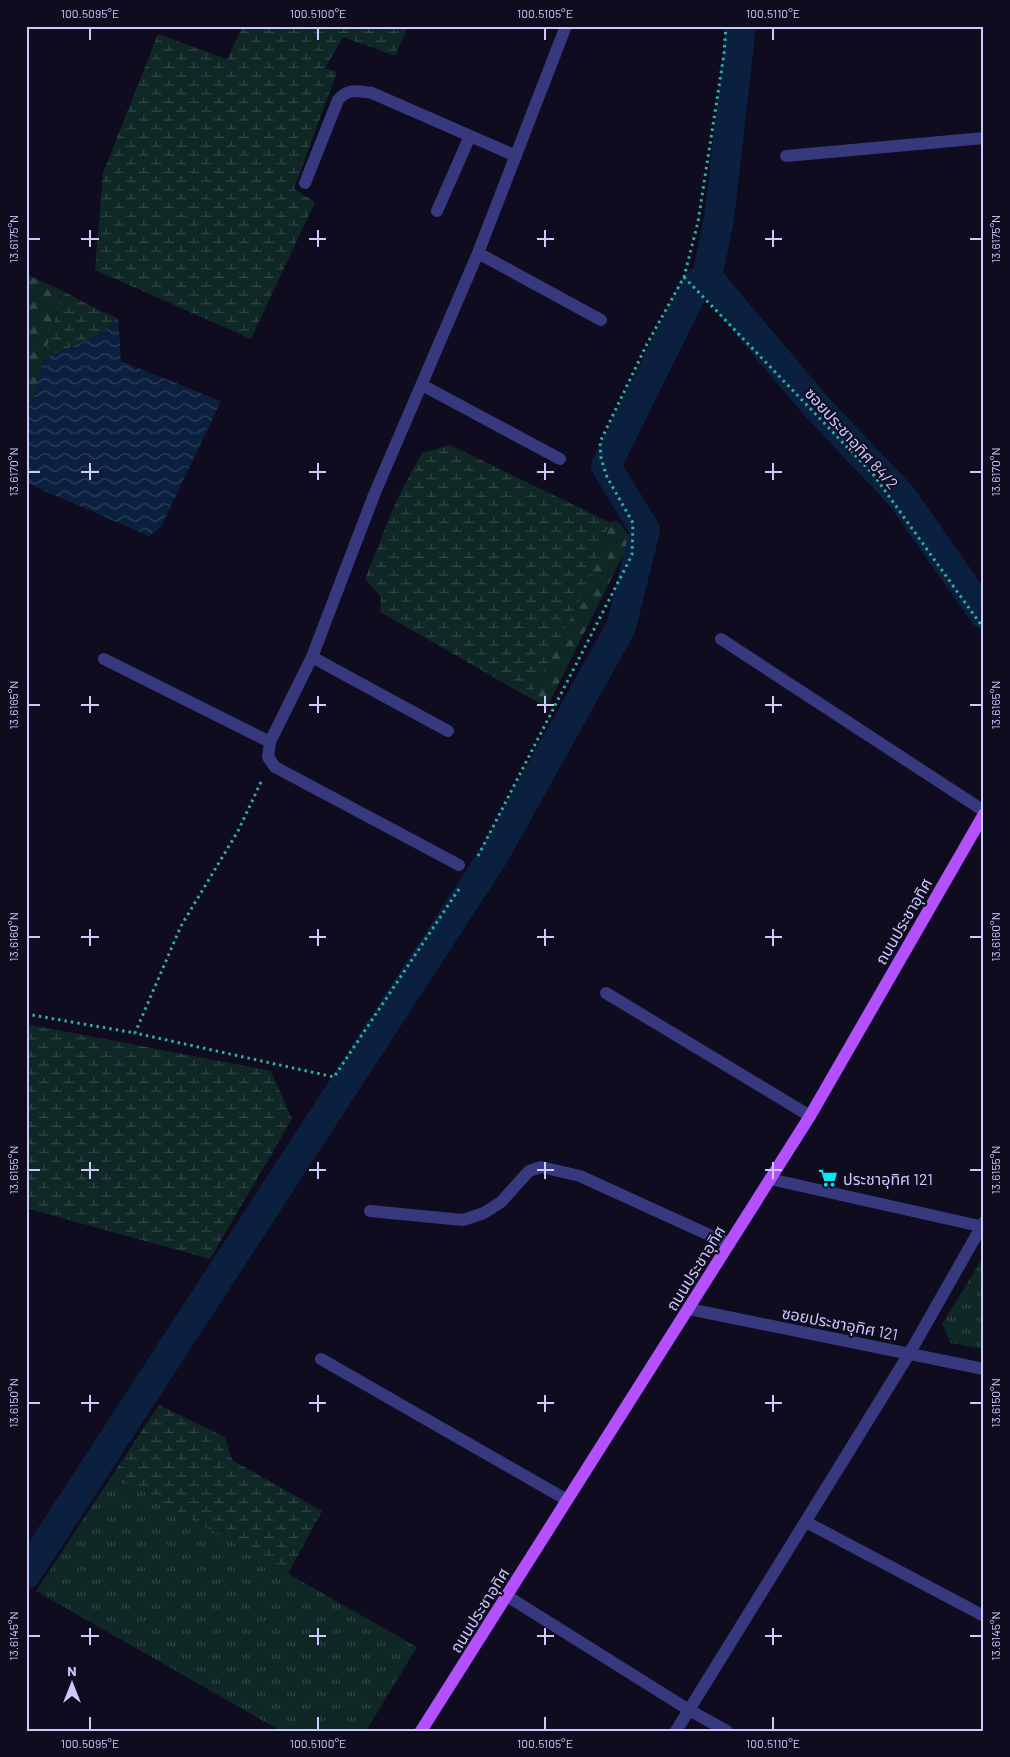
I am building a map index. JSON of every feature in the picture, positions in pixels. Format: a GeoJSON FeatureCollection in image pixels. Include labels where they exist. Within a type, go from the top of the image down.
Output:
{"type":"FeatureCollection","features":[{"type":"Feature","properties":{"kind":"main road","name":"ถนนประชาอุทิศ"},"geometry":{"type":"LineString","coordinates":[[421,1731],[810,1116],[984,813]]}},
{"type":"Feature","properties":{"kind":"street"},"geometry":{"type":"LineString","coordinates":[[459,865],[275,767],[268,757],[270,742],[312,658],[374,495],[478,253],[566,26]]}},
{"type":"Feature","properties":{"kind":"street"},"geometry":{"type":"LineString","coordinates":[[305,183],[338,100],[344,93],[354,90],[372,93],[516,156]]}},
{"type":"Feature","properties":{"kind":"street"},"geometry":{"type":"LineString","coordinates":[[437,211],[470,136]]}},
{"type":"Feature","properties":{"kind":"street"},"geometry":{"type":"LineString","coordinates":[[786,156],[984,138]]}},
{"type":"Feature","properties":{"kind":"street"},"geometry":{"type":"LineString","coordinates":[[478,253],[601,320]]}},
{"type":"Feature","properties":{"kind":"street"},"geometry":{"type":"LineString","coordinates":[[422,385],[560,459]]}},
{"type":"Feature","properties":{"kind":"street"},"geometry":{"type":"LineString","coordinates":[[721,639],[984,813]]}},
{"type":"Feature","properties":{"kind":"street"},"geometry":{"type":"LineString","coordinates":[[312,658],[448,731]]}},
{"type":"Feature","properties":{"kind":"street"},"geometry":{"type":"LineString","coordinates":[[104,659],[270,742]]}},
{"type":"Feature","properties":{"kind":"street"},"geometry":{"type":"LineString","coordinates":[[606,993],[810,1116]]}},
{"type":"Feature","properties":{"kind":"street"},"geometry":{"type":"LineString","coordinates":[[370,1211],[462,1220],[484,1213],[501,1202],[529,1171],[541,1167],[580,1176],[729,1244]]}},
{"type":"Feature","properties":{"kind":"street"},"geometry":{"type":"LineString","coordinates":[[676,1731],[909,1354],[983,1225],[770,1179]]}},
{"type":"Feature","properties":{"kind":"street","name":"ซอยประชาอุทิศ 121"},"geometry":{"type":"LineString","coordinates":[[689,1309],[984,1368]]}},
{"type":"Feature","properties":{"kind":"street"},"geometry":{"type":"LineString","coordinates":[[321,1359],[567,1500]]}},
{"type":"Feature","properties":{"kind":"street"},"geometry":{"type":"LineString","coordinates":[[806,1522],[984,1616]]}},
{"type":"Feature","properties":{"kind":"street"},"geometry":{"type":"LineString","coordinates":[[507,1596],[689,1710],[727,1731]]}},
{"type":"Feature","properties":{"kind":"path"},"geometry":{"type":"LineString","coordinates":[[600,442],[647,344],[685,278],[698,222],[724,54],[726,26]]}},
{"type":"Feature","properties":{"kind":"path","name":"ซอยประชาอุทิศ 84/2"},"geometry":{"type":"LineString","coordinates":[[685,278],[873,474],[984,629]]}},
{"type":"Feature","properties":{"kind":"path"},"geometry":{"type":"LineString","coordinates":[[26,1014],[135,1033]]}},
{"type":"Feature","properties":{"kind":"green space"},"geometry":{"type":"Polygon","coordinates":[[[243,26],[408,26],[395,56],[343,37],[325,68],[337,72],[294,189],[315,202],[251,339],[95,270],[103,173],[158,34],[227,59],[243,26]]]}},
{"type":"Feature","properties":{"kind":"green space"},"geometry":{"type":"Polygon","coordinates":[[[26,274],[63,291],[26,422],[26,274]]]}},
{"type":"Feature","properties":{"kind":"green space"},"geometry":{"type":"Polygon","coordinates":[[[63,291],[100,311],[118,318],[97,336],[44,358],[63,291]]]}},
{"type":"Feature","properties":{"kind":"green space"},"geometry":{"type":"Polygon","coordinates":[[[450,445],[609,522],[592,577],[530,698],[380,612],[381,597],[365,579],[397,499],[422,453],[450,445]]]}},
{"type":"Feature","properties":{"kind":"green space"},"geometry":{"type":"Polygon","coordinates":[[[618,521],[633,542],[620,561],[547,707],[530,698],[592,577],[609,522],[618,521]]]}},
{"type":"Feature","properties":{"kind":"green space"},"geometry":{"type":"Polygon","coordinates":[[[26,1024],[271,1071],[292,1119],[210,1259],[26,1208],[26,1024]]]}},
{"type":"Feature","properties":{"kind":"green space"},"geometry":{"type":"Polygon","coordinates":[[[984,1256],[984,1349],[951,1343],[942,1324],[984,1256]]]}},
{"type":"Feature","properties":{"kind":"green space"},"geometry":{"type":"Polygon","coordinates":[[[159,1405],[225,1437],[232,1460],[322,1511],[288,1574],[113,1474],[159,1405]]]}},
{"type":"Feature","properties":{"kind":"green space"},"geometry":{"type":"Polygon","coordinates":[[[113,1474],[417,1647],[366,1731],[281,1731],[36,1591],[113,1474]]]}},
{"type":"Feature","properties":{"kind":"water"},"geometry":{"type":"Polygon","coordinates":[[[118,318],[121,361],[221,401],[161,527],[149,536],[26,483],[26,422],[44,358],[97,336],[118,318]]]}},
{"type":"Feature","properties":{"kind":"waterway"},"geometry":{"type":"LineString","coordinates":[[26,1574],[494,855],[621,627],[645,530],[606,466],[696,284],[707,277],[719,219],[741,26]]}},
{"type":"Feature","properties":{"kind":"waterway"},"geometry":{"type":"LineString","coordinates":[[707,277],[816,406],[902,497],[984,614]]}},
{"type":"Feature","properties":{"kind":"place","name":"ประชาอุทิศ 121"},"geometry":{"type":"Point","coordinates":[828,1178]}}]}
